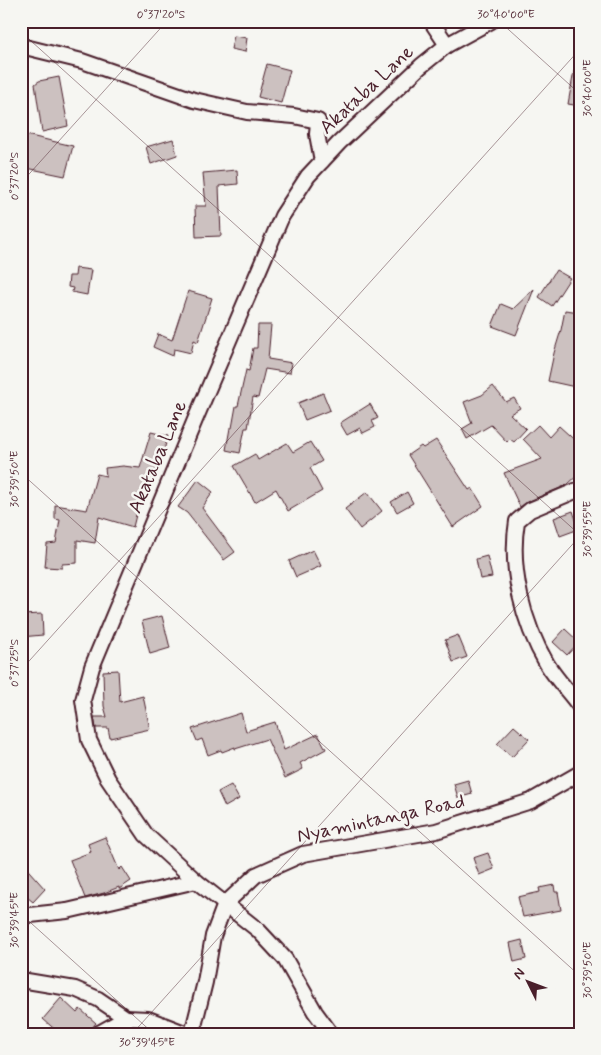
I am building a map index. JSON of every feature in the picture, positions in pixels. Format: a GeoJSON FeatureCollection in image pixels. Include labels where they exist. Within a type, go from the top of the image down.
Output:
{"type":"FeatureCollection","features":[{"type":"Feature","properties":{"kind":"street"},"geometry":{"type":"LineString","coordinates":[[431,21],[447,45]]}},
{"type":"Feature","properties":{"kind":"street","name":"Akataba Lane"},"geometry":{"type":"LineString","coordinates":[[331,1034],[315,1012],[285,959],[258,930],[196,881],[146,835],[108,779],[89,740],[83,700],[92,667],[282,216],[308,176],[421,66],[447,45],[490,21]]}},
{"type":"Feature","properties":{"kind":"street"},"geometry":{"type":"LineString","coordinates":[[21,46],[82,61],[194,100],[248,112],[294,116],[318,121],[317,134],[322,161]]}},
{"type":"Feature","properties":{"kind":"street"},"geometry":{"type":"LineString","coordinates":[[580,489],[530,510],[517,521],[514,538],[517,577],[527,620],[548,665],[580,707]]}},
{"type":"Feature","properties":{"kind":"street","name":"Nyamintanga Road"},"geometry":{"type":"LineString","coordinates":[[224,904],[256,875],[303,854],[436,831],[532,801],[580,773]]}},
{"type":"Feature","properties":{"kind":"street"},"geometry":{"type":"LineString","coordinates":[[21,916],[68,911],[196,881]]}},
{"type":"Feature","properties":{"kind":"street"},"geometry":{"type":"LineString","coordinates":[[192,1034],[205,982],[213,936],[224,904]]}},
{"type":"Feature","properties":{"kind":"street"},"geometry":{"type":"LineString","coordinates":[[21,980],[75,989],[98,999],[126,1018],[148,1019],[186,1034]]}},
{"type":"Feature","properties":{"kind":"street"},"geometry":{"type":"LineString","coordinates":[[99,1033],[126,1018]]}},
{"type":"Feature","properties":{"kind":"building"},"geometry":{"type":"Polygon","coordinates":[[[234,36],[247,38],[245,52],[231,49],[234,36]]]}},
{"type":"Feature","properties":{"kind":"building"},"geometry":{"type":"Polygon","coordinates":[[[267,64],[290,70],[281,103],[258,97],[267,64]]]}},
{"type":"Feature","properties":{"kind":"building"},"geometry":{"type":"Polygon","coordinates":[[[574,71],[580,72],[580,106],[568,104],[574,71]]]}},
{"type":"Feature","properties":{"kind":"building"},"geometry":{"type":"Polygon","coordinates":[[[59,77],[68,126],[42,132],[35,84],[39,81],[59,77]]]}},
{"type":"Feature","properties":{"kind":"building"},"geometry":{"type":"Polygon","coordinates":[[[26,135],[73,146],[65,176],[22,167],[26,135]]]}},
{"type":"Feature","properties":{"kind":"building"},"geometry":{"type":"Polygon","coordinates":[[[173,139],[177,155],[151,164],[146,147],[173,139]]]}},
{"type":"Feature","properties":{"kind":"building"},"geometry":{"type":"Polygon","coordinates":[[[237,170],[238,184],[219,186],[221,236],[196,237],[195,206],[206,206],[203,173],[237,170]]]}},
{"type":"Feature","properties":{"kind":"building"},"geometry":{"type":"Polygon","coordinates":[[[76,268],[91,270],[87,295],[72,292],[73,288],[68,287],[69,276],[75,276],[76,268]]]}},
{"type":"Feature","properties":{"kind":"building"},"geometry":{"type":"Polygon","coordinates":[[[556,270],[570,278],[552,306],[539,297],[556,270]]]}},
{"type":"Feature","properties":{"kind":"building"},"geometry":{"type":"Polygon","coordinates":[[[534,289],[516,335],[492,326],[501,304],[513,309],[534,289]]]}},
{"type":"Feature","properties":{"kind":"building"},"geometry":{"type":"Polygon","coordinates":[[[188,291],[212,298],[198,342],[194,340],[191,353],[174,349],[173,356],[153,347],[158,334],[172,340],[188,291]]]}},
{"type":"Feature","properties":{"kind":"building"},"geometry":{"type":"Polygon","coordinates":[[[565,310],[580,312],[578,330],[580,331],[580,388],[548,381],[565,310]]]}},
{"type":"Feature","properties":{"kind":"building"},"geometry":{"type":"Polygon","coordinates":[[[258,325],[271,325],[268,359],[292,363],[290,373],[265,369],[258,398],[253,397],[248,428],[245,428],[240,453],[226,450],[246,370],[249,371],[253,348],[257,348],[258,325]]]}},
{"type":"Feature","properties":{"kind":"building"},"geometry":{"type":"Polygon","coordinates":[[[493,386],[506,402],[514,398],[520,408],[510,414],[526,429],[514,442],[510,439],[507,442],[491,425],[467,439],[462,429],[472,423],[464,402],[482,395],[493,386]]]}},
{"type":"Feature","properties":{"kind":"building"},"geometry":{"type":"Polygon","coordinates":[[[323,393],[330,410],[305,420],[298,403],[323,393]]]}},
{"type":"Feature","properties":{"kind":"building"},"geometry":{"type":"Polygon","coordinates":[[[370,404],[378,418],[372,421],[375,427],[363,433],[360,428],[347,435],[340,423],[370,404]]]}},
{"type":"Feature","properties":{"kind":"building"},"geometry":{"type":"Polygon","coordinates":[[[538,425],[549,437],[559,426],[580,445],[580,473],[567,485],[527,502],[520,507],[504,473],[542,459],[523,439],[538,425]]]}},
{"type":"Feature","properties":{"kind":"building"},"geometry":{"type":"Polygon","coordinates":[[[151,432],[168,436],[158,471],[155,470],[150,489],[143,487],[133,527],[99,517],[95,543],[77,540],[77,563],[62,564],[62,568],[45,567],[47,544],[56,543],[60,520],[55,519],[55,505],[87,510],[97,474],[106,476],[105,468],[123,466],[140,468],[151,432]]]}},
{"type":"Feature","properties":{"kind":"building"},"geometry":{"type":"Polygon","coordinates":[[[436,440],[469,490],[472,488],[483,506],[453,527],[408,455],[421,446],[423,448],[436,440]]]}},
{"type":"Feature","properties":{"kind":"building"},"geometry":{"type":"Polygon","coordinates":[[[310,442],[322,461],[310,468],[322,491],[288,511],[276,489],[255,502],[234,466],[255,454],[258,460],[287,443],[293,452],[310,442]]]}},
{"type":"Feature","properties":{"kind":"building"},"geometry":{"type":"Polygon","coordinates":[[[198,480],[213,492],[202,508],[235,552],[224,560],[187,513],[178,507],[198,480]]]}},
{"type":"Feature","properties":{"kind":"building"},"geometry":{"type":"Polygon","coordinates":[[[367,492],[382,511],[360,529],[345,509],[367,492]]]}},
{"type":"Feature","properties":{"kind":"building"},"geometry":{"type":"Polygon","coordinates":[[[407,492],[413,503],[397,512],[391,502],[407,492]]]}},
{"type":"Feature","properties":{"kind":"building"},"geometry":{"type":"Polygon","coordinates":[[[573,511],[579,529],[560,536],[554,518],[573,511]]]}},
{"type":"Feature","properties":{"kind":"building"},"geometry":{"type":"Polygon","coordinates":[[[313,550],[321,566],[296,577],[289,561],[313,550]]]}},
{"type":"Feature","properties":{"kind":"building"},"geometry":{"type":"Polygon","coordinates":[[[487,556],[492,577],[480,579],[476,559],[487,556]]]}},
{"type":"Feature","properties":{"kind":"building"},"geometry":{"type":"Polygon","coordinates":[[[42,614],[43,635],[21,637],[21,615],[42,614]]]}},
{"type":"Feature","properties":{"kind":"building"},"geometry":{"type":"Polygon","coordinates":[[[162,616],[170,648],[150,654],[142,621],[162,616]]]}},
{"type":"Feature","properties":{"kind":"building"},"geometry":{"type":"Polygon","coordinates":[[[565,629],[579,642],[567,655],[553,642],[565,629]]]}},
{"type":"Feature","properties":{"kind":"building"},"geometry":{"type":"Polygon","coordinates":[[[458,635],[467,657],[453,662],[445,640],[458,635]]]}},
{"type":"Feature","properties":{"kind":"building"},"geometry":{"type":"Polygon","coordinates":[[[118,670],[120,702],[143,696],[150,729],[110,738],[108,728],[96,728],[94,717],[107,717],[104,706],[103,671],[118,670]]]}},
{"type":"Feature","properties":{"kind":"building"},"geometry":{"type":"Polygon","coordinates":[[[241,713],[246,731],[275,722],[284,750],[318,734],[326,749],[300,763],[303,769],[285,778],[267,739],[208,755],[202,739],[197,741],[192,729],[241,713]]]}},
{"type":"Feature","properties":{"kind":"building"},"geometry":{"type":"Polygon","coordinates":[[[514,726],[529,739],[512,757],[497,744],[514,726]]]}},
{"type":"Feature","properties":{"kind":"building"},"geometry":{"type":"Polygon","coordinates":[[[468,780],[472,794],[458,798],[454,784],[468,780]]]}},
{"type":"Feature","properties":{"kind":"building"},"geometry":{"type":"Polygon","coordinates":[[[231,785],[239,799],[225,807],[218,792],[231,785]]]}},
{"type":"Feature","properties":{"kind":"building"},"geometry":{"type":"Polygon","coordinates":[[[105,837],[119,870],[122,867],[131,881],[119,889],[119,887],[85,898],[70,860],[91,852],[88,844],[105,837]]]}},
{"type":"Feature","properties":{"kind":"building"},"geometry":{"type":"Polygon","coordinates":[[[488,853],[494,869],[479,875],[473,858],[488,853]]]}},
{"type":"Feature","properties":{"kind":"building"},"geometry":{"type":"Polygon","coordinates":[[[21,862],[45,889],[33,902],[21,892],[21,862]]]}},
{"type":"Feature","properties":{"kind":"building"},"geometry":{"type":"Polygon","coordinates":[[[554,885],[555,892],[558,892],[561,910],[523,917],[518,897],[540,892],[539,888],[554,885]]]}},
{"type":"Feature","properties":{"kind":"building"},"geometry":{"type":"Polygon","coordinates":[[[522,940],[526,959],[514,962],[510,943],[522,940]]]}},
{"type":"Feature","properties":{"kind":"building"},"geometry":{"type":"Polygon","coordinates":[[[61,998],[77,1013],[80,1009],[96,1023],[87,1034],[60,1034],[43,1019],[61,998]]]}}]}
